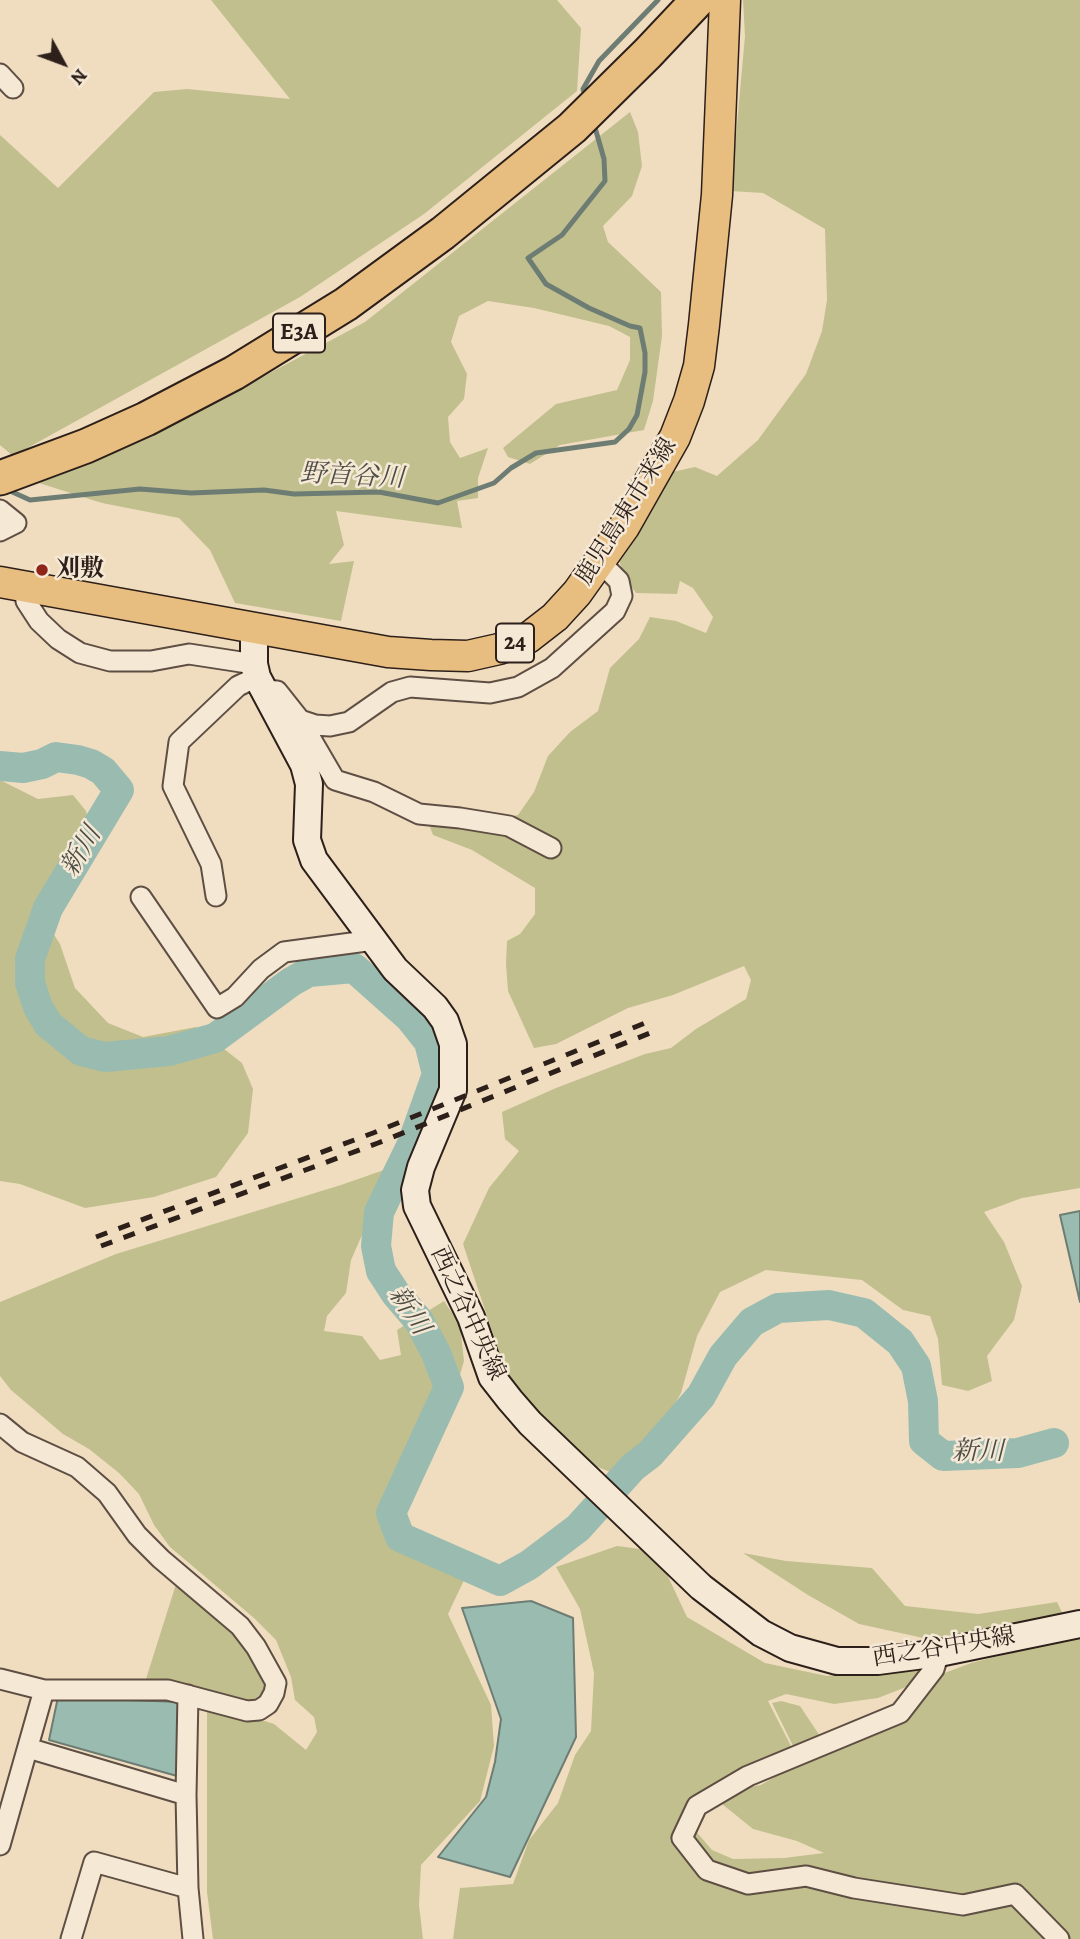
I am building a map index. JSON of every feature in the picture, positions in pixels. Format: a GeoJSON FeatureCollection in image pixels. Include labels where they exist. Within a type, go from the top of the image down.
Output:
{"type":"FeatureCollection","features":[{"type":"Feature","properties":{"kind":"highway","name":"E3A"},"geometry":{"type":"LineString","coordinates":[[0,478],[86,446],[146,419],[234,373],[334,311],[443,233],[572,128],[698,0]]}},
{"type":"Feature","properties":{"kind":"main road","name":"鹿児島東市来線"},"geometry":{"type":"LineString","coordinates":[[12,584],[388,652],[468,656],[499,649],[528,638],[563,609],[624,527],[674,437],[689,401],[699,366],[717,195],[725,0]]}},
{"type":"Feature","properties":{"kind":"street"},"geometry":{"type":"LineString","coordinates":[[0,510],[16,523],[0,531]]}},
{"type":"Feature","properties":{"kind":"street"},"geometry":{"type":"LineString","coordinates":[[300,720],[314,725],[330,726],[349,722],[391,692],[410,687],[490,693],[518,687],[552,668],[615,611],[622,596],[618,581],[600,562]]}},
{"type":"Feature","properties":{"kind":"street"},"geometry":{"type":"LineString","coordinates":[[12,584],[39,621],[58,639],[80,653],[110,661],[151,661],[189,654],[258,677],[277,691],[300,720],[335,780],[374,792],[419,814],[509,826],[551,848]]}},
{"type":"Feature","properties":{"kind":"street","name":"西之谷中央線"},"geometry":{"type":"LineString","coordinates":[[254,627],[258,677],[304,765],[309,784],[307,840],[314,860],[395,969],[435,1007],[453,1044],[453,1090],[421,1167],[415,1190],[417,1206],[471,1317],[492,1377],[530,1423],[701,1587],[761,1633],[790,1648],[837,1661],[878,1661],[939,1653],[1080,1624]]}},
{"type":"Feature","properties":{"kind":"street"},"geometry":{"type":"LineString","coordinates":[[216,895],[211,864],[173,786],[179,742],[238,686],[258,677]]}},
{"type":"Feature","properties":{"kind":"street"},"geometry":{"type":"LineString","coordinates":[[141,897],[216,1008],[234,997],[261,969],[284,953],[374,940]]}},
{"type":"Feature","properties":{"kind":"street"},"geometry":{"type":"LineString","coordinates":[[0,1424],[22,1442],[76,1466],[99,1486],[145,1543],[240,1626],[256,1647],[276,1683],[268,1704],[259,1710],[247,1711],[168,1690],[44,1690],[0,1679]]}},
{"type":"Feature","properties":{"kind":"street"},"geometry":{"type":"LineString","coordinates":[[939,1653],[934,1669],[900,1713],[748,1776],[697,1806],[682,1838],[707,1870],[748,1884],[806,1876],[854,1888],[963,1905],[1015,1894],[1059,1939]]}},
{"type":"Feature","properties":{"kind":"street"},"geometry":{"type":"LineString","coordinates":[[0,1845],[44,1690]]}},
{"type":"Feature","properties":{"kind":"street"},"geometry":{"type":"LineString","coordinates":[[188,1695],[186,1795],[188,1888],[193,1939]]}},
{"type":"Feature","properties":{"kind":"street"},"geometry":{"type":"LineString","coordinates":[[28,1748],[186,1795]]}},
{"type":"Feature","properties":{"kind":"street"},"geometry":{"type":"LineString","coordinates":[[73,1938],[94,1862],[188,1888]]}},
{"type":"Feature","properties":{"kind":"shaded area"},"geometry":{"type":"Polygon","coordinates":[[[211,0],[557,0],[581,28],[577,91],[424,214],[300,297],[13,456],[0,445],[0,135],[58,188],[154,92],[187,89],[290,99],[211,0]]]}},
{"type":"Feature","properties":{"kind":"shaded area"},"geometry":{"type":"Polygon","coordinates":[[[743,0],[1080,0],[1080,1188],[1022,1198],[984,1212],[1004,1242],[1022,1286],[1014,1320],[987,1356],[992,1381],[968,1391],[942,1385],[938,1339],[930,1316],[903,1310],[862,1280],[766,1270],[720,1292],[697,1336],[681,1393],[660,1431],[632,1459],[613,1473],[595,1466],[535,1413],[507,1376],[463,1244],[489,1188],[519,1151],[505,1139],[502,1112],[645,1054],[671,1048],[696,1029],[746,999],[751,980],[744,966],[673,995],[628,1008],[556,1044],[534,1048],[508,991],[506,964],[507,941],[520,934],[535,914],[535,888],[472,850],[433,835],[427,819],[481,824],[518,815],[534,792],[548,756],[570,732],[598,711],[610,668],[639,639],[650,617],[676,621],[706,633],[713,617],[693,588],[680,581],[677,594],[636,593],[625,578],[617,554],[672,472],[695,467],[717,476],[758,440],[806,374],[822,331],[827,300],[825,229],[763,193],[731,191],[745,36],[743,0]]]}},
{"type":"Feature","properties":{"kind":"shaded area"},"geometry":{"type":"Polygon","coordinates":[[[630,112],[638,132],[642,166],[632,196],[603,226],[608,242],[661,292],[662,336],[653,401],[644,430],[560,445],[530,464],[508,457],[503,448],[556,404],[617,390],[630,360],[630,337],[609,326],[534,308],[488,301],[459,316],[451,342],[467,374],[464,399],[448,417],[450,442],[460,458],[488,448],[478,478],[478,498],[457,501],[462,528],[336,511],[344,545],[329,564],[354,561],[341,621],[235,603],[210,550],[179,518],[102,503],[39,483],[88,465],[214,403],[365,322],[630,112]]]}},
{"type":"Feature","properties":{"kind":"shaded area"},"geometry":{"type":"Polygon","coordinates":[[[0,780],[38,799],[73,795],[86,811],[93,835],[34,904],[60,944],[75,988],[108,1023],[143,1037],[196,1027],[242,1063],[253,1089],[248,1133],[216,1177],[154,1197],[85,1208],[20,1184],[0,1181],[0,780]]]}},
{"type":"Feature","properties":{"kind":"shaded area"},"geometry":{"type":"Polygon","coordinates":[[[384,1170],[399,1205],[389,1226],[362,1235],[351,1260],[346,1293],[327,1316],[324,1331],[362,1336],[380,1360],[401,1355],[397,1330],[444,1301],[460,1325],[464,1361],[447,1420],[417,1484],[405,1518],[431,1548],[451,1545],[474,1559],[448,1614],[491,1705],[494,1746],[480,1801],[421,1865],[419,1905],[423,1939],[213,1939],[207,1892],[207,1708],[224,1708],[274,1724],[306,1750],[317,1732],[314,1717],[295,1700],[291,1677],[276,1640],[170,1547],[154,1525],[139,1494],[119,1473],[89,1449],[63,1434],[11,1390],[0,1376],[0,1302],[116,1254],[384,1170]]]}},
{"type":"Feature","properties":{"kind":"shaded area"},"geometry":{"type":"Polygon","coordinates":[[[617,1546],[656,1551],[687,1617],[765,1663],[827,1676],[889,1668],[930,1657],[924,1680],[878,1698],[834,1704],[786,1694],[768,1701],[793,1750],[748,1768],[693,1798],[687,1821],[712,1850],[733,1859],[784,1858],[824,1853],[797,1841],[753,1829],[722,1804],[725,1791],[761,1785],[798,1763],[809,1745],[853,1721],[923,1698],[942,1674],[971,1663],[1080,1636],[1080,1939],[453,1939],[460,1888],[513,1884],[529,1840],[558,1803],[575,1755],[591,1731],[594,1673],[580,1609],[556,1567],[617,1546]]]}},
{"type":"Feature","properties":{"kind":"shaded area"},"geometry":{"type":"Polygon","coordinates":[[[743,1553],[786,1561],[872,1568],[905,1606],[978,1614],[1057,1602],[1063,1614],[928,1639],[859,1624],[743,1553]]]}},
{"type":"Feature","properties":{"kind":"shaded area"},"geometry":{"type":"Polygon","coordinates":[[[177,1581],[245,1644],[266,1679],[264,1692],[258,1699],[249,1703],[145,1682],[177,1581]]]}},
{"type":"Feature","properties":{"kind":"shaded area"},"geometry":{"type":"Polygon","coordinates":[[[781,1701],[800,1706],[820,1736],[795,1750],[772,1703],[781,1701]]]}},
{"type":"Feature","properties":{"kind":"water"},"geometry":{"type":"Polygon","coordinates":[[[1080,1211],[1080,1302],[1060,1215],[1080,1211]]]}},
{"type":"Feature","properties":{"kind":"water"},"geometry":{"type":"Polygon","coordinates":[[[531,1601],[573,1618],[576,1737],[510,1877],[438,1857],[486,1797],[495,1762],[501,1719],[462,1608],[531,1601]]]}},
{"type":"Feature","properties":{"kind":"water"},"geometry":{"type":"Polygon","coordinates":[[[58,1697],[178,1702],[177,1776],[49,1740],[58,1697]]]}},
{"type":"Feature","properties":{"kind":"waterway","name":"野首谷川"},"geometry":{"type":"LineString","coordinates":[[586,98],[583,89],[599,61],[658,0]]}},
{"type":"Feature","properties":{"kind":"waterway","name":"野首谷川"},"geometry":{"type":"LineString","coordinates":[[8,490],[30,500],[140,489],[191,493],[264,490],[294,494],[379,492],[438,503],[494,483],[511,468],[536,453],[615,442],[629,429],[637,415],[645,372],[645,353],[640,328],[589,308],[546,284],[528,258],[562,235],[605,181],[604,159],[594,124]]}},
{"type":"Feature","properties":{"kind":"waterway","name":"新川"},"geometry":{"type":"LineString","coordinates":[[0,766],[23,768],[42,764],[56,757],[78,760],[103,771],[119,790],[48,908],[30,959],[30,983],[38,1007],[48,1024],[81,1051],[105,1057],[169,1051],[215,1038],[291,982],[309,972],[354,968],[409,1017],[429,1042],[437,1074],[412,1144],[379,1212],[376,1246],[381,1271],[419,1321],[436,1353],[449,1387],[391,1513],[400,1537],[500,1581],[529,1565],[578,1528],[633,1467],[650,1454],[701,1396],[723,1356],[752,1322],[778,1308],[829,1305],[864,1313],[900,1342],[916,1366],[923,1401],[924,1441],[943,1456],[1018,1453],[1054,1443]]}},
{"type":"Feature","properties":{"kind":"railway"},"geometry":{"type":"LineString","coordinates":[[96,1237],[373,1133],[645,1023]]}},
{"type":"Feature","properties":{"kind":"railway"},"geometry":{"type":"LineString","coordinates":[[101,1246],[378,1143],[650,1033]]}},
{"type":"Feature","properties":{"kind":"place","name":"刈敷"},"geometry":{"type":"Point","coordinates":[42,570]}}]}
